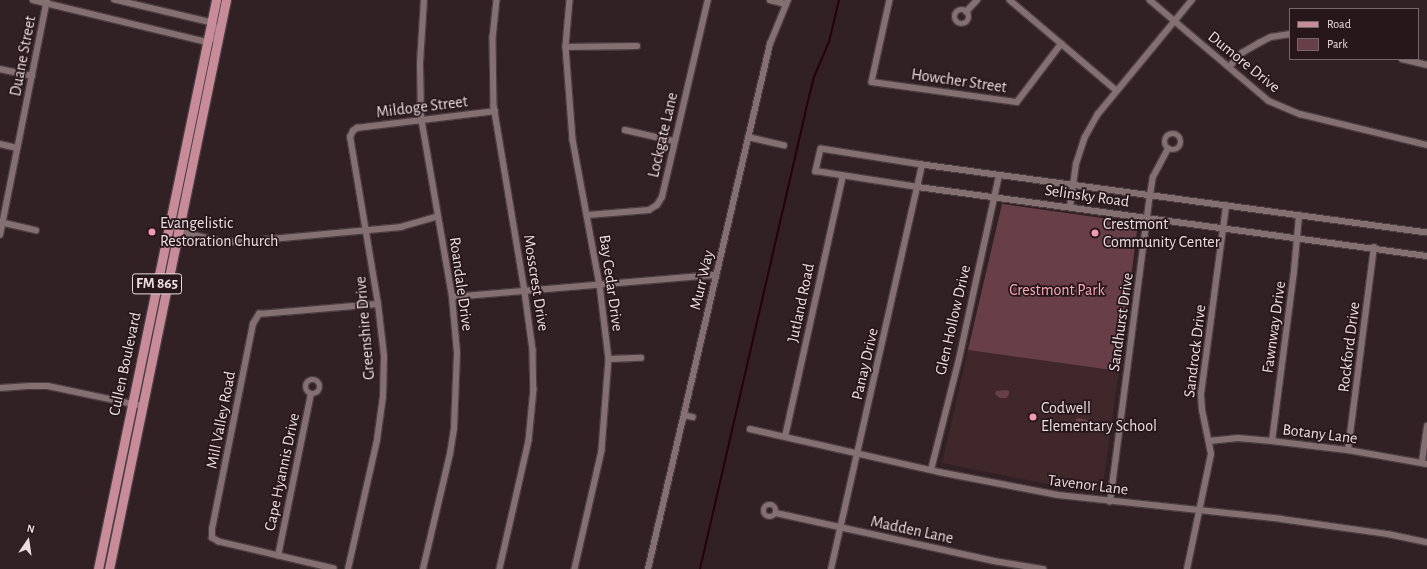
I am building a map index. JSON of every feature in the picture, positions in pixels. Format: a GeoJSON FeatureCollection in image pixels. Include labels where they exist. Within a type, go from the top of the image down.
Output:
{"type":"FeatureCollection","features":[{"type":"Feature","properties":{"kind":"main road","name":"Cullen Boulevard"},"geometry":{"type":"LineString","coordinates":[[109,569],[178,232],[207,42],[216,0]]}},
{"type":"Feature","properties":{"kind":"main road","name":"Cullen Boulevard"},"geometry":{"type":"LineString","coordinates":[[98,569],[168,229],[192,143],[219,35],[226,0]]}},
{"type":"Feature","properties":{"kind":"main road"},"geometry":{"type":"LineString","coordinates":[[151,312],[161,315]]}},
{"type":"Feature","properties":{"kind":"main road"},"geometry":{"type":"LineString","coordinates":[[108,516],[120,518]]}},
{"type":"Feature","properties":{"kind":"street"},"geometry":{"type":"LineString","coordinates":[[33,0],[47,2],[207,42],[219,35],[212,23],[114,0]]}},
{"type":"Feature","properties":{"kind":"street","name":"Roandale Drive"},"geometry":{"type":"LineString","coordinates":[[424,0],[420,63],[422,120],[437,217],[452,297],[457,353],[454,428],[450,454],[424,569]]}},
{"type":"Feature","properties":{"kind":"street","name":"Mosscrest Drive"},"geometry":{"type":"LineString","coordinates":[[497,0],[493,37],[496,112],[533,350],[534,388],[529,441],[500,569]]}},
{"type":"Feature","properties":{"kind":"street","name":"Bay Cedar Drive"},"geometry":{"type":"LineString","coordinates":[[570,0],[566,47],[573,140],[600,285],[609,359],[602,451],[575,569]]}},
{"type":"Feature","properties":{"kind":"street","name":"Lockgate Lane"},"geometry":{"type":"LineString","coordinates":[[588,215],[649,210],[657,205],[662,197],[708,0]]}},
{"type":"Feature","properties":{"kind":"street"},"geometry":{"type":"LineString","coordinates":[[770,0],[787,2]]}},
{"type":"Feature","properties":{"kind":"street","name":"Howcher Street"},"geometry":{"type":"LineString","coordinates":[[890,0],[872,82],[1017,102],[1062,44]]}},
{"type":"Feature","properties":{"kind":"street"},"geometry":{"type":"LineString","coordinates":[[966,12],[977,0]]}},
{"type":"Feature","properties":{"kind":"street"},"geometry":{"type":"LineString","coordinates":[[1010,0],[1116,90]]}},
{"type":"Feature","properties":{"kind":"street","name":"Dumore Drive"},"geometry":{"type":"LineString","coordinates":[[1150,0],[1269,101],[1300,114],[1427,145]]}},
{"type":"Feature","properties":{"kind":"street"},"geometry":{"type":"LineString","coordinates":[[1070,207],[1076,164],[1085,137],[1098,114],[1116,90],[1192,0]]}},
{"type":"Feature","properties":{"kind":"street","name":"Duane Street"},"geometry":{"type":"LineString","coordinates":[[0,235],[1,222],[47,2]]}},
{"type":"Feature","properties":{"kind":"street","name":"Murr Way"},"geometry":{"type":"LineString","coordinates":[[648,569],[770,44],[787,2]]}},
{"type":"Feature","properties":{"kind":"street"},"geometry":{"type":"LineString","coordinates":[[1229,67],[1242,52],[1272,37],[1289,34]]}},
{"type":"Feature","properties":{"kind":"street"},"geometry":{"type":"LineString","coordinates":[[566,47],[637,46]]}},
{"type":"Feature","properties":{"kind":"street"},"geometry":{"type":"LineString","coordinates":[[1406,60],[1427,65]]}},
{"type":"Feature","properties":{"kind":"street"},"geometry":{"type":"LineString","coordinates":[[0,69],[32,76]]}},
{"type":"Feature","properties":{"kind":"street","name":"Mildoge Street"},"geometry":{"type":"LineString","coordinates":[[353,131],[357,128],[496,112]]}},
{"type":"Feature","properties":{"kind":"street"},"geometry":{"type":"LineString","coordinates":[[626,130],[674,141]]}},
{"type":"Feature","properties":{"kind":"street","name":"Greenshire Drive"},"geometry":{"type":"LineString","coordinates":[[348,569],[373,464],[383,397],[384,356],[378,304],[350,137],[353,131]]}},
{"type":"Feature","properties":{"kind":"street"},"geometry":{"type":"LineString","coordinates":[[748,137],[784,145]]}},
{"type":"Feature","properties":{"kind":"street"},"geometry":{"type":"LineString","coordinates":[[0,144],[17,148]]}},
{"type":"Feature","properties":{"kind":"street","name":"Selinsky Road"},"geometry":{"type":"LineString","coordinates":[[1427,233],[922,165],[821,149],[816,171],[918,187],[994,196],[1296,239],[1427,255]]}},
{"type":"Feature","properties":{"kind":"street","name":"Sandhurst Drive"},"geometry":{"type":"LineString","coordinates":[[1110,502],[1150,195],[1153,177],[1168,149]]}},
{"type":"Feature","properties":{"kind":"street","name":"Panay Drive"},"geometry":{"type":"LineString","coordinates":[[832,569],[922,165]]}},
{"type":"Feature","properties":{"kind":"street","name":"Glen Hollow Drive"},"geometry":{"type":"LineString","coordinates":[[931,470],[958,359],[999,175]]}},
{"type":"Feature","properties":{"kind":"street","name":"Jutland Road"},"geometry":{"type":"LineString","coordinates":[[786,436],[842,176]]}},
{"type":"Feature","properties":{"kind":"street","name":"Sandrock Drive"},"geometry":{"type":"LineString","coordinates":[[1187,569],[1211,454],[1202,410],[1201,394],[1226,206]]}},
{"type":"Feature","properties":{"kind":"street","name":"Fawnway Drive"},"geometry":{"type":"LineString","coordinates":[[1272,441],[1294,272],[1299,216]]}},
{"type":"Feature","properties":{"kind":"street"},"geometry":{"type":"LineString","coordinates":[[168,229],[220,241],[239,242],[366,232],[401,227],[437,217]]}},
{"type":"Feature","properties":{"kind":"street"},"geometry":{"type":"LineString","coordinates":[[1,222],[36,230]]}},
{"type":"Feature","properties":{"kind":"street","name":"Rockford Drive"},"geometry":{"type":"LineString","coordinates":[[1348,450],[1374,248]]}},
{"type":"Feature","properties":{"kind":"street"},"geometry":{"type":"LineString","coordinates":[[452,297],[716,275]]}},
{"type":"Feature","properties":{"kind":"street","name":"Mill Valley Road"},"geometry":{"type":"LineString","coordinates":[[278,556],[212,538],[212,530],[253,324],[259,314],[378,304]]}},
{"type":"Feature","properties":{"kind":"street"},"geometry":{"type":"LineString","coordinates":[[609,359],[641,358]]}},
{"type":"Feature","properties":{"kind":"street"},"geometry":{"type":"LineString","coordinates":[[0,388],[48,386],[143,406]]}},
{"type":"Feature","properties":{"kind":"street","name":"Cape Hyannis Drive"},"geometry":{"type":"LineString","coordinates":[[278,556],[311,394]]}},
{"type":"Feature","properties":{"kind":"street"},"geometry":{"type":"LineString","coordinates":[[684,415],[694,417]]}},
{"type":"Feature","properties":{"kind":"street"},"geometry":{"type":"LineString","coordinates":[[1425,463],[1427,426]]}},
{"type":"Feature","properties":{"kind":"street","name":"Tavenor Lane"},"geometry":{"type":"LineString","coordinates":[[750,429],[931,470],[1058,495],[1344,527],[1427,542]]}},
{"type":"Feature","properties":{"kind":"street","name":"Botany Lane"},"geometry":{"type":"LineString","coordinates":[[1209,441],[1238,438],[1272,441],[1348,450],[1425,463]]}},
{"type":"Feature","properties":{"kind":"street","name":"Madden Lane"},"geometry":{"type":"LineString","coordinates":[[776,513],[994,561],[1043,569]]}},
{"type":"Feature","properties":{"kind":"street"},"geometry":{"type":"LineString","coordinates":[[278,556],[334,569]]}},
{"type":"Feature","properties":{"kind":"shaded area","name":"Codwell Elementary School"},"geometry":{"type":"Polygon","coordinates":[[[968,350],[1119,371],[1102,491],[1062,487],[942,463],[968,350]]]}},
{"type":"Feature","properties":{"kind":"green space","name":"Crestmont Park"},"geometry":{"type":"Polygon","coordinates":[[[1002,204],[1138,223],[1119,371],[968,350],[1002,204]]]}},
{"type":"Feature","properties":{"kind":"green space"},"geometry":{"type":"Polygon","coordinates":[[[996,391],[1009,391],[1007,398],[1000,398],[995,394],[996,391]]]}},
{"type":"Feature","properties":{"kind":"green space"},"geometry":{"type":"Polygon","coordinates":[[[1078,418],[1087,420],[1090,423],[1086,430],[1079,429],[1075,425],[1078,418]]]}},
{"type":"Feature","properties":{"kind":"waterway"},"geometry":{"type":"LineString","coordinates":[[700,569],[805,113],[814,77],[829,42],[839,0]]}},
{"type":"Feature","properties":{"kind":"place","name":"Evangelistic Restoration Church"},"geometry":{"type":"Point","coordinates":[152,232]}},
{"type":"Feature","properties":{"kind":"place","name":"Crestmont Community Center"},"geometry":{"type":"Point","coordinates":[1095,233]}},
{"type":"Feature","properties":{"kind":"place","name":"Codwell Elementary School"},"geometry":{"type":"Point","coordinates":[1033,417]}}]}
